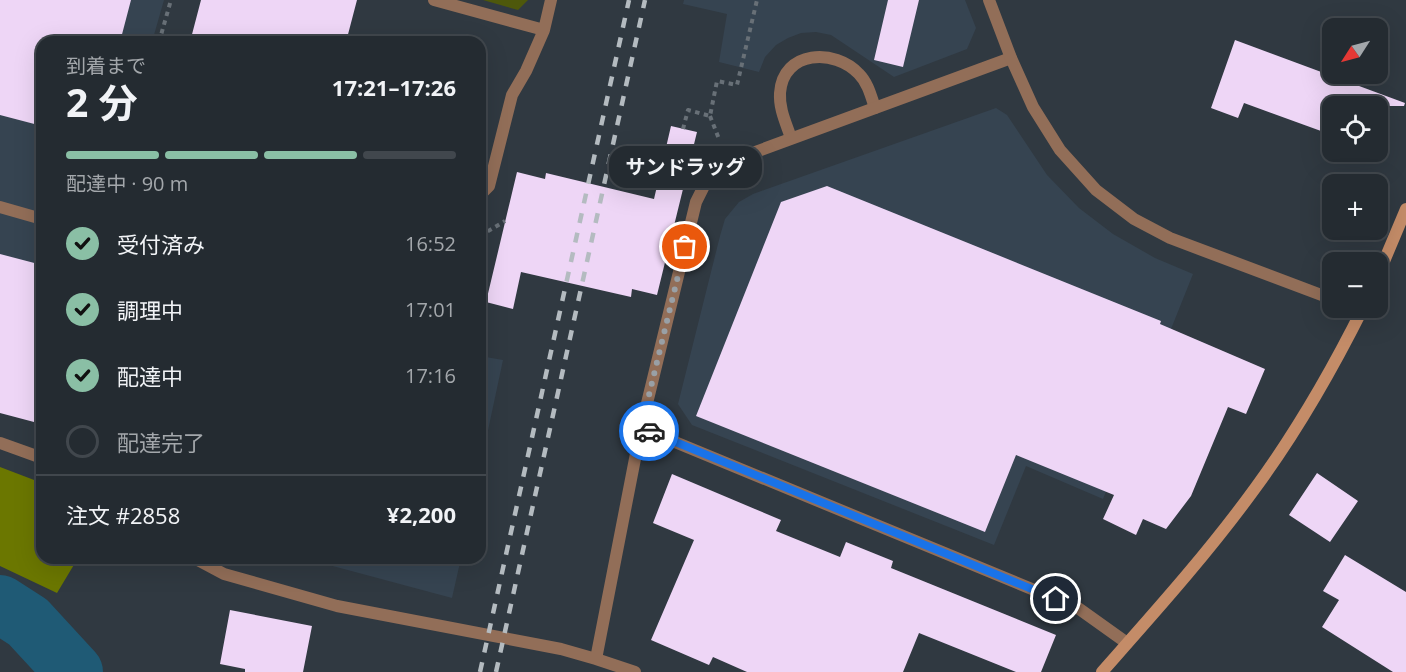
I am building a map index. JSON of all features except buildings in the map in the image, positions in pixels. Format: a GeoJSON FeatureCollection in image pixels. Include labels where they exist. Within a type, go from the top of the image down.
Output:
{"type":"FeatureCollection","features":[{"type":"Feature","properties":{"kind":"main road"},"geometry":{"type":"LineString","coordinates":[[1388,252],[1406,209]]}},
{"type":"Feature","properties":{"kind":"main road"},"geometry":{"type":"LineString","coordinates":[[1102,672],[1214,541],[1274,462],[1336,359],[1354,318]]}},
{"type":"Feature","properties":{"kind":"street"},"geometry":{"type":"LineString","coordinates":[[434,0],[544,30]]}},
{"type":"Feature","properties":{"kind":"street"},"geometry":{"type":"LineString","coordinates":[[486,189],[489,186],[512,95],[544,30],[551,0]]}},
{"type":"Feature","properties":{"kind":"street"},"geometry":{"type":"LineString","coordinates":[[989,0],[1033,107],[1060,150],[1096,190],[1134,219],[1170,238],[1322,295]]}},
{"type":"Feature","properties":{"kind":"street"},"geometry":{"type":"LineString","coordinates":[[791,138],[780,104],[780,90],[789,70],[809,58],[821,56],[835,58],[849,65],[866,83],[875,108]]}},
{"type":"Feature","properties":{"kind":"street"},"geometry":{"type":"LineString","coordinates":[[596,659],[641,428],[696,202],[709,176],[728,162],[1011,58]]}},
{"type":"Feature","properties":{"kind":"street"},"geometry":{"type":"LineString","coordinates":[[0,207],[36,217]]}},
{"type":"Feature","properties":{"kind":"street"},"geometry":{"type":"LineString","coordinates":[[641,428],[1078,608],[1127,643]]}},
{"type":"Feature","properties":{"kind":"street"},"geometry":{"type":"LineString","coordinates":[[0,443],[36,456]]}},
{"type":"Feature","properties":{"kind":"street"},"geometry":{"type":"LineString","coordinates":[[207,564],[232,576],[337,606],[561,650],[635,672]]}},
{"type":"Feature","properties":{"kind":"path"},"geometry":{"type":"LineString","coordinates":[[161,36],[171,0]]}},
{"type":"Feature","properties":{"kind":"path"},"geometry":{"type":"LineString","coordinates":[[719,139],[710,116],[717,81],[737,85],[757,0]]}},
{"type":"Feature","properties":{"kind":"path"},"geometry":{"type":"LineString","coordinates":[[683,129],[688,110],[710,116]]}},
{"type":"Feature","properties":{"kind":"path"},"geometry":{"type":"LineString","coordinates":[[486,232],[506,220]]}},
{"type":"Feature","properties":{"kind":"shaded area"},"geometry":{"type":"Polygon","coordinates":[[[0,0],[164,0],[154,36],[36,36],[36,419],[28,414],[0,409],[0,0]]]}},
{"type":"Feature","properties":{"kind":"shaded area"},"geometry":{"type":"Polygon","coordinates":[[[684,0],[965,0],[976,28],[967,49],[894,77],[831,35],[816,32],[801,33],[776,45],[765,57],[759,72],[719,62],[727,14],[683,4],[684,0]]]}},
{"type":"Feature","properties":{"kind":"shaded area"},"geometry":{"type":"Polygon","coordinates":[[[996,108],[1007,115],[1047,175],[1079,208],[1113,234],[1155,258],[1193,274],[1103,499],[1026,466],[994,545],[692,425],[678,404],[725,219],[739,202],[753,194],[996,108]]]}},
{"type":"Feature","properties":{"kind":"shaded area"},"geometry":{"type":"Polygon","coordinates":[[[486,357],[503,360],[486,440],[486,357]]]}},
{"type":"Feature","properties":{"kind":"shaded area"},"geometry":{"type":"Polygon","coordinates":[[[325,564],[460,564],[452,598],[325,564]]]}},
{"type":"Feature","properties":{"kind":"green space"},"geometry":{"type":"Polygon","coordinates":[[[483,0],[528,0],[518,10],[483,0]]]}},
{"type":"Feature","properties":{"kind":"green space"},"geometry":{"type":"Polygon","coordinates":[[[0,467],[36,481],[36,564],[74,564],[57,593],[0,566],[0,467]]]}},
{"type":"Feature","properties":{"kind":"waterway"},"geometry":{"type":"LineString","coordinates":[[0,604],[28,622],[74,672]]}},
{"type":"Feature","properties":{"kind":"railway"},"geometry":{"type":"LineString","coordinates":[[480,672],[629,0]]}},
{"type":"Feature","properties":{"kind":"railway"},"geometry":{"type":"LineString","coordinates":[[496,672],[645,0]]}},
{"type":"Feature","properties":{"kind":"way so far"},"geometry":{"type":"LineString","coordinates":[[649,431],[641,428],[685,247]]}},
{"type":"Feature","properties":{"kind":"place","name":"サンドラッグ"},"geometry":{"type":"Point","coordinates":[685,247]}},
{"type":"Feature","properties":{"kind":"route"},"geometry":{"type":"LineString","coordinates":[[649,431],[1056,599]]}}]}
